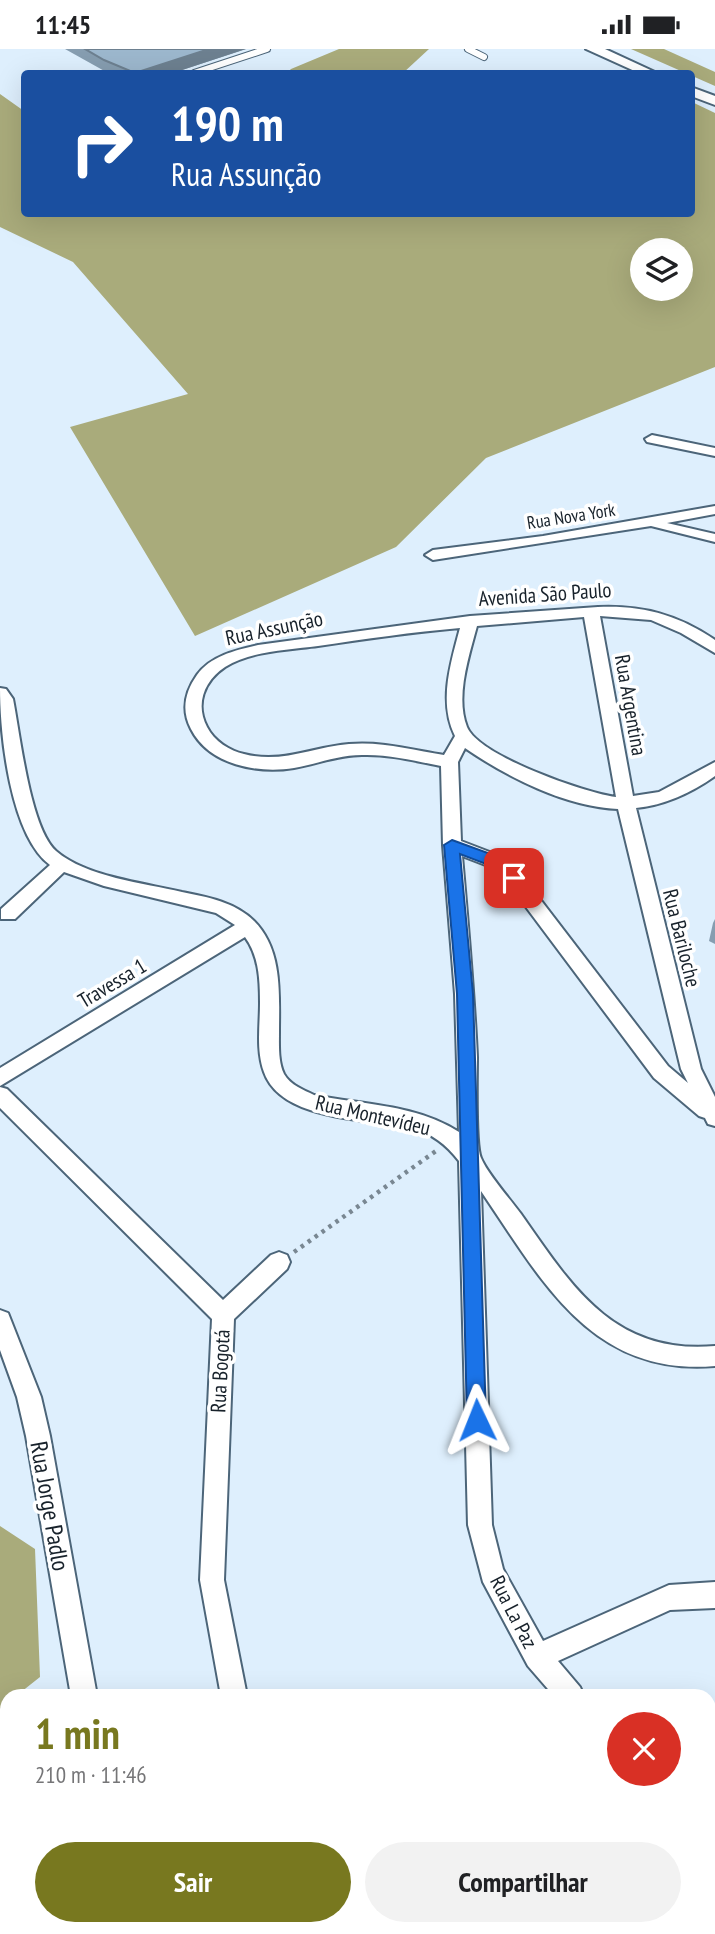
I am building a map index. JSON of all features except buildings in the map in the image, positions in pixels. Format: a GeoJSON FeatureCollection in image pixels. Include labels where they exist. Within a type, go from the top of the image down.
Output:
{"type":"FeatureCollection","features":[{"type":"Feature","properties":{"kind":"main road"},"geometry":{"type":"LineString","coordinates":[[593,49],[643,70]]}},
{"type":"Feature","properties":{"kind":"main road"},"geometry":{"type":"LineString","coordinates":[[695,93],[715,101]]}},
{"type":"Feature","properties":{"kind":"street"},"geometry":{"type":"LineString","coordinates":[[652,439],[715,452]]}},
{"type":"Feature","properties":{"kind":"street","name":"Rua Nova York"},"geometry":{"type":"LineString","coordinates":[[433,555],[649,523],[715,510]]}},
{"type":"Feature","properties":{"kind":"street"},"geometry":{"type":"LineString","coordinates":[[649,523],[715,538]]}},
{"type":"Feature","properties":{"kind":"street","name":"Avenida São Paulo"},"geometry":{"type":"LineString","coordinates":[[463,736],[455,704],[457,670],[470,621],[591,612],[633,612],[673,622],[715,648]]}},
{"type":"Feature","properties":{"kind":"street","name":"Rua Argentina"},"geometry":{"type":"LineString","coordinates":[[591,612],[626,805]]}},
{"type":"Feature","properties":{"kind":"street","name":"Rua Assunção"},"geometry":{"type":"LineString","coordinates":[[449,762],[352,748],[300,761],[266,764],[237,759],[211,747],[200,734],[192,719],[195,695],[200,682],[218,664],[264,649],[470,621]]}},
{"type":"Feature","properties":{"kind":"street"},"geometry":{"type":"LineString","coordinates":[[0,693],[5,699],[31,824],[47,854],[61,865],[8,914]]}},
{"type":"Feature","properties":{"kind":"street"},"geometry":{"type":"LineString","coordinates":[[714,1117],[662,1072],[514,878],[494,861],[452,845],[449,762],[463,736],[497,759],[537,780],[583,798],[626,805],[676,793],[715,768]]}},
{"type":"Feature","properties":{"kind":"street","name":"Rua Bariloche"},"geometry":{"type":"LineString","coordinates":[[626,805],[691,1069],[714,1117]]}},
{"type":"Feature","properties":{"kind":"street","name":"Rua La Paz"},"geometry":{"type":"LineString","coordinates":[[452,845],[465,994],[480,1525],[492,1573],[537,1657],[565,1689]]}},
{"type":"Feature","properties":{"kind":"street","name":"Rua Montevídeu"},"geometry":{"type":"LineString","coordinates":[[61,865],[145,890],[222,908],[237,915],[261,941],[267,958],[270,1056],[278,1082],[296,1098],[397,1116],[436,1127],[453,1139],[554,1276],[589,1317],[612,1335],[654,1351],[703,1358],[715,1356]]}},
{"type":"Feature","properties":{"kind":"street","name":"Travessa 1"},"geometry":{"type":"LineString","coordinates":[[0,1078],[248,926]]}},
{"type":"Feature","properties":{"kind":"street","name":"Rua Bogotá"},"geometry":{"type":"LineString","coordinates":[[0,1095],[223,1315],[212,1580],[233,1689]]}},
{"type":"Feature","properties":{"kind":"street"},"geometry":{"type":"LineString","coordinates":[[223,1315],[279,1262]]}},
{"type":"Feature","properties":{"kind":"street","name":"Rua Jorge Padlo"},"geometry":{"type":"LineString","coordinates":[[0,1320],[29,1397],[38,1436],[83,1689]]}},
{"type":"Feature","properties":{"kind":"street"},"geometry":{"type":"LineString","coordinates":[[537,1657],[669,1598],[715,1595]]}},
{"type":"Feature","properties":{"kind":"lane"},"geometry":{"type":"LineString","coordinates":[[203,70],[267,49]]}},
{"type":"Feature","properties":{"kind":"lane"},"geometry":{"type":"LineString","coordinates":[[468,49],[484,57]]}},
{"type":"Feature","properties":{"kind":"path"},"geometry":{"type":"LineString","coordinates":[[279,1262],[453,1139]]}},
{"type":"Feature","properties":{"kind":"green space"},"geometry":{"type":"Polygon","coordinates":[[[339,49],[429,49],[406,70],[291,69],[339,49]]]}},
{"type":"Feature","properties":{"kind":"green space"},"geometry":{"type":"Polygon","coordinates":[[[631,49],[664,49],[715,72],[715,86],[695,77],[695,70],[679,70],[631,49]]]}},
{"type":"Feature","properties":{"kind":"green space"},"geometry":{"type":"Polygon","coordinates":[[[0,94],[21,109],[21,217],[695,217],[695,103],[715,113],[715,367],[486,458],[396,547],[195,636],[70,427],[188,394],[73,262],[0,227],[0,94]]]}},
{"type":"Feature","properties":{"kind":"green space"},"geometry":{"type":"Polygon","coordinates":[[[0,1526],[35,1549],[40,1677],[25,1689],[0,1689],[0,1526]]]}},
{"type":"Feature","properties":{"kind":"route"},"geometry":{"type":"LineString","coordinates":[[477,1420],[465,994],[452,845],[494,861],[514,878]]}}]}
